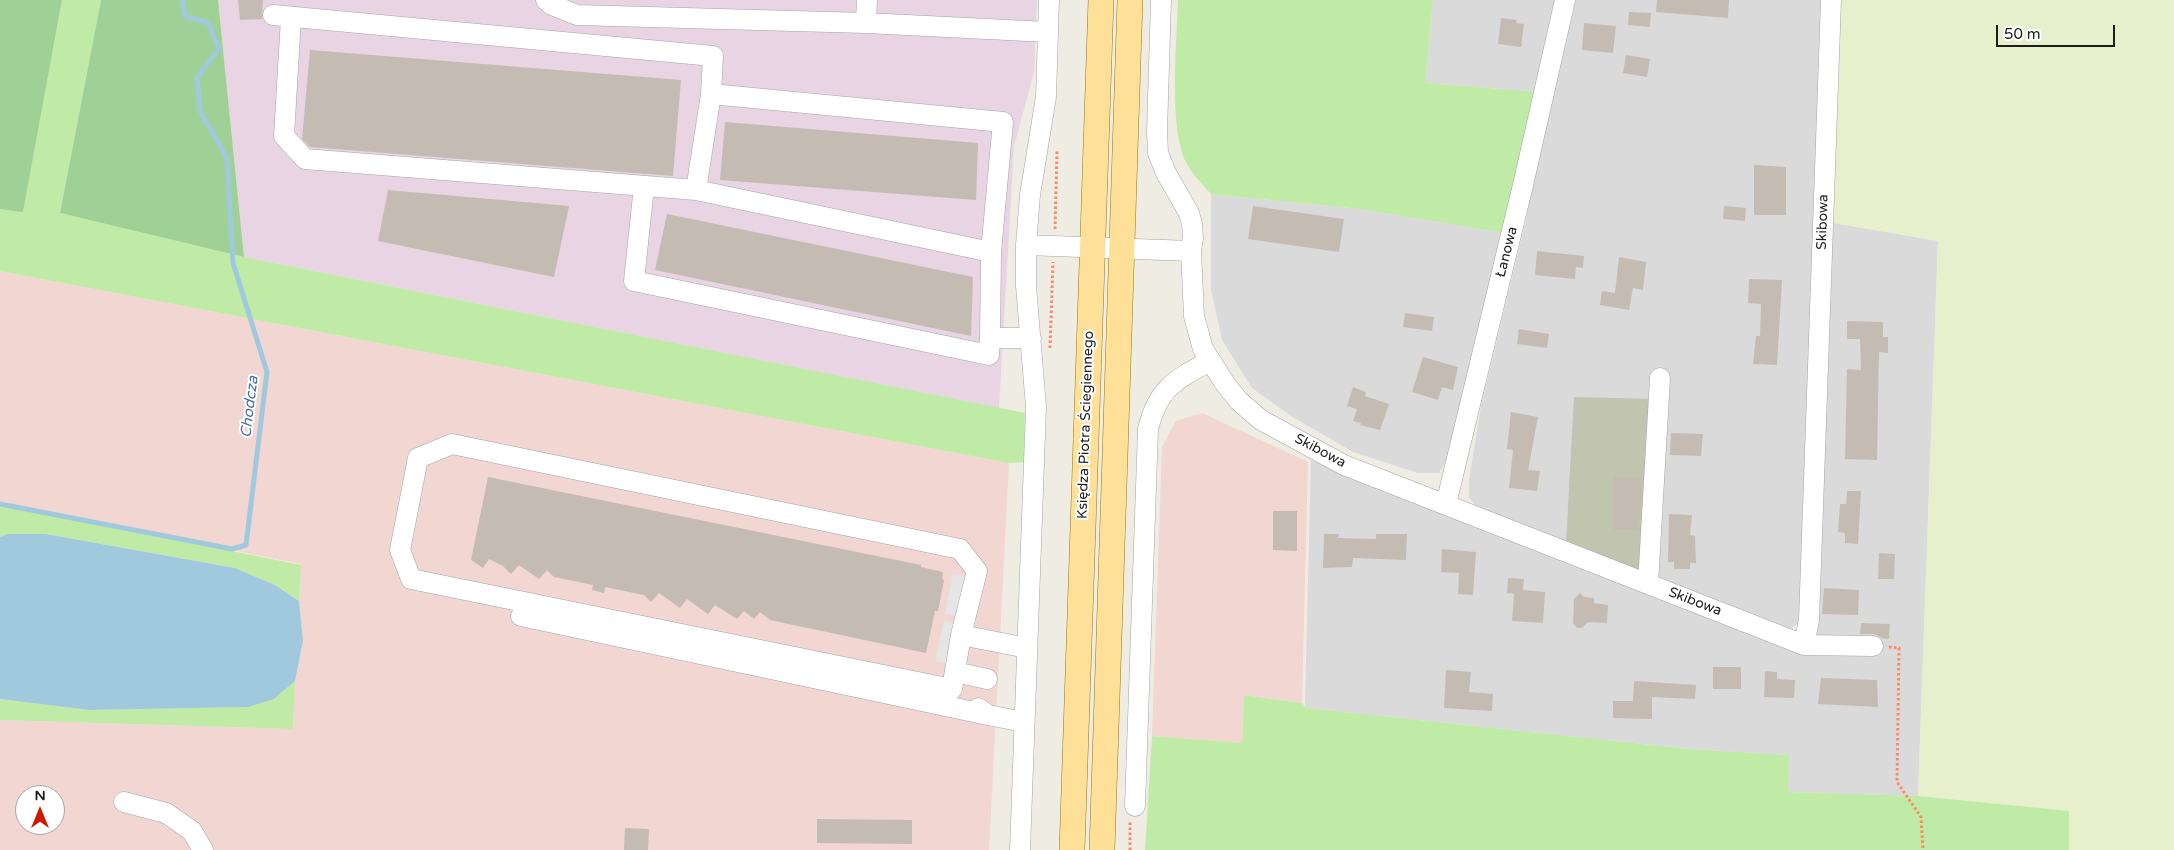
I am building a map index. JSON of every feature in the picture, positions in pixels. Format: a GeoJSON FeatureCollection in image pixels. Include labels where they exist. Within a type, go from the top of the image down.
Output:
{"type":"FeatureCollection","features":[{"type":"Feature","properties":{"kind":"main road","name":"Księdza Piotra Ściegiennego"},"geometry":{"type":"LineString","coordinates":[[1072,850],[1101,0]]}},
{"type":"Feature","properties":{"kind":"main road"},"geometry":{"type":"LineString","coordinates":[[1102,850],[1130,0]]}},
{"type":"Feature","properties":{"kind":"street"},"geometry":{"type":"LineString","coordinates":[[546,0],[552,6],[576,15],[866,23],[1048,32]]}},
{"type":"Feature","properties":{"kind":"street"},"geometry":{"type":"LineString","coordinates":[[866,23],[867,0]]}},
{"type":"Feature","properties":{"kind":"street"},"geometry":{"type":"LineString","coordinates":[[1020,850],[1036,407],[1026,286],[1026,245],[1030,195],[1046,97],[1049,0]]}},
{"type":"Feature","properties":{"kind":"street","name":"Skibowa"},"geometry":{"type":"LineString","coordinates":[[1161,0],[1158,153],[1166,173],[1189,213],[1193,238],[1191,251],[1194,316],[1203,349],[1239,401],[1261,420],[1344,465],[1804,644],[1809,620],[1831,0]]}},
{"type":"Feature","properties":{"kind":"street","name":"Łanowa"},"geometry":{"type":"LineString","coordinates":[[1446,504],[1523,185],[1565,0]]}},
{"type":"Feature","properties":{"kind":"street"},"geometry":{"type":"LineString","coordinates":[[696,190],[711,94],[712,56],[282,17],[284,136],[305,159],[696,190],[990,252]]}},
{"type":"Feature","properties":{"kind":"street"},"geometry":{"type":"LineString","coordinates":[[644,186],[634,281],[988,356],[990,338],[990,252],[1004,122],[711,94]]}},
{"type":"Feature","properties":{"kind":"street"},"geometry":{"type":"LineString","coordinates":[[1026,245],[1191,251]]}},
{"type":"Feature","properties":{"kind":"street"},"geometry":{"type":"LineString","coordinates":[[990,338],[1031,338]]}},
{"type":"Feature","properties":{"kind":"street"},"geometry":{"type":"LineString","coordinates":[[1135,806],[1148,429],[1152,409],[1163,393],[1174,382],[1210,361]]}},
{"type":"Feature","properties":{"kind":"street"},"geometry":{"type":"LineString","coordinates":[[1648,584],[1660,378]]}},
{"type":"Feature","properties":{"kind":"street"},"geometry":{"type":"LineString","coordinates":[[954,680],[961,635],[977,571],[960,549],[452,444],[418,458],[400,550],[411,579],[954,680],[987,679]]}},
{"type":"Feature","properties":{"kind":"street"},"geometry":{"type":"LineString","coordinates":[[521,616],[1024,722]]}},
{"type":"Feature","properties":{"kind":"street"},"geometry":{"type":"LineString","coordinates":[[961,635],[1027,648]]}},
{"type":"Feature","properties":{"kind":"street"},"geometry":{"type":"LineString","coordinates":[[1804,644],[1873,646]]}},
{"type":"Feature","properties":{"kind":"street"},"geometry":{"type":"LineString","coordinates":[[954,680],[988,714]]}},
{"type":"Feature","properties":{"kind":"street"},"geometry":{"type":"LineString","coordinates":[[124,802],[166,813],[192,831],[203,850]]}},
{"type":"Feature","properties":{"kind":"path"},"geometry":{"type":"LineString","coordinates":[[1873,646],[1899,648],[1897,782],[1921,816],[1923,850]]}},
{"type":"Feature","properties":{"kind":"path"},"geometry":{"type":"LineString","coordinates":[[1130,850],[1130,819],[1135,806]]}},
{"type":"Feature","properties":{"kind":"shaded area"},"geometry":{"type":"Polygon","coordinates":[[[218,0],[1037,0],[1034,72],[1014,146],[999,408],[244,257],[218,0]]]}},
{"type":"Feature","properties":{"kind":"shaded area"},"geometry":{"type":"Polygon","coordinates":[[[1433,0],[1555,0],[1539,92],[1425,83],[1433,0]]]}},
{"type":"Feature","properties":{"kind":"shaded area"},"geometry":{"type":"Polygon","coordinates":[[[1576,0],[1831,0],[1802,620],[1788,631],[1477,508],[1469,497],[1469,480],[1481,406],[1525,224],[1545,124],[1576,0]]]}},
{"type":"Feature","properties":{"kind":"shaded area"},"geometry":{"type":"Polygon","coordinates":[[[1836,0],[2174,0],[2174,850],[2069,850],[2069,811],[1918,796],[1938,241],[1828,222],[1836,0]]]}},
{"type":"Feature","properties":{"kind":"shaded area"},"geometry":{"type":"Polygon","coordinates":[[[1211,194],[1361,209],[1505,233],[1450,454],[1439,473],[1418,473],[1353,452],[1291,416],[1252,388],[1222,340],[1211,290],[1211,194]]]}},
{"type":"Feature","properties":{"kind":"shaded area"},"geometry":{"type":"Polygon","coordinates":[[[1828,222],[1938,241],[1918,796],[1787,792],[1788,755],[1689,749],[1306,708],[1311,460],[1802,655],[1828,222]]]}},
{"type":"Feature","properties":{"kind":"shaded area"},"geometry":{"type":"Polygon","coordinates":[[[0,271],[1009,463],[989,850],[0,850],[0,720],[293,729],[295,681],[303,641],[299,601],[301,564],[0,504],[0,271]]]}},
{"type":"Feature","properties":{"kind":"shaded area"},"geometry":{"type":"Polygon","coordinates":[[[1574,397],[1652,399],[1644,575],[1566,544],[1574,397]]]}},
{"type":"Feature","properties":{"kind":"shaded area"},"geometry":{"type":"Polygon","coordinates":[[[1202,413],[1308,462],[1302,703],[1244,695],[1242,743],[1152,736],[1162,447],[1176,421],[1202,413]]]}},
{"type":"Feature","properties":{"kind":"shaded area"},"geometry":{"type":"Polygon","coordinates":[[[953,574],[965,576],[957,616],[945,614],[953,574]]]}},
{"type":"Feature","properties":{"kind":"shaded area"},"geometry":{"type":"Polygon","coordinates":[[[944,621],[955,623],[947,663],[935,661],[944,621]]]}},
{"type":"Feature","properties":{"kind":"green space"},"geometry":{"type":"Polygon","coordinates":[[[0,0],[62,0],[23,212],[0,209],[0,0]]]}},
{"type":"Feature","properties":{"kind":"green space"},"geometry":{"type":"Polygon","coordinates":[[[62,0],[101,0],[60,213],[244,257],[1025,413],[1024,462],[1009,463],[0,271],[0,209],[23,211],[62,0]]]}},
{"type":"Feature","properties":{"kind":"green space"},"geometry":{"type":"Polygon","coordinates":[[[101,0],[218,0],[244,257],[60,213],[101,0]]]}},
{"type":"Feature","properties":{"kind":"green space"},"geometry":{"type":"Polygon","coordinates":[[[1178,0],[1433,0],[1425,83],[1539,92],[1505,233],[1361,209],[1211,194],[1187,164],[1181,149],[1177,130],[1175,61],[1178,0]]]}},
{"type":"Feature","properties":{"kind":"green space"},"geometry":{"type":"Polygon","coordinates":[[[0,504],[301,565],[299,601],[275,585],[235,568],[46,534],[7,534],[0,537],[0,504]]]}},
{"type":"Feature","properties":{"kind":"green space"},"geometry":{"type":"Polygon","coordinates":[[[295,681],[293,729],[0,720],[0,699],[89,710],[249,707],[274,699],[295,681]]]}},
{"type":"Feature","properties":{"kind":"green space"},"geometry":{"type":"Polygon","coordinates":[[[1244,695],[1302,703],[1306,708],[1689,749],[1789,755],[1788,792],[1918,796],[2069,811],[2069,850],[1145,850],[1152,736],[1242,743],[1244,695]]]}},
{"type":"Feature","properties":{"kind":"water"},"geometry":{"type":"Polygon","coordinates":[[[7,534],[46,534],[235,568],[275,585],[299,601],[303,641],[295,681],[274,699],[249,707],[89,710],[0,699],[0,537],[7,534]]]}},
{"type":"Feature","properties":{"kind":"building"},"geometry":{"type":"Polygon","coordinates":[[[238,0],[263,0],[262,19],[240,20],[238,0]]]}},
{"type":"Feature","properties":{"kind":"building"},"geometry":{"type":"Polygon","coordinates":[[[1657,0],[1729,0],[1728,18],[1656,12],[1657,0]]]}},
{"type":"Feature","properties":{"kind":"building"},"geometry":{"type":"Polygon","coordinates":[[[1629,12],[1651,13],[1650,27],[1628,25],[1629,12]]]}},
{"type":"Feature","properties":{"kind":"building"},"geometry":{"type":"Polygon","coordinates":[[[1501,18],[1517,20],[1516,23],[1524,24],[1521,47],[1498,44],[1501,18]]]}},
{"type":"Feature","properties":{"kind":"building"},"geometry":{"type":"Polygon","coordinates":[[[1584,23],[1616,26],[1613,53],[1582,50],[1584,23]]]}},
{"type":"Feature","properties":{"kind":"building"},"geometry":{"type":"Polygon","coordinates":[[[310,50],[681,80],[673,176],[310,147],[302,139],[310,50]]]}},
{"type":"Feature","properties":{"kind":"building"},"geometry":{"type":"Polygon","coordinates":[[[1626,55],[1650,59],[1647,77],[1623,73],[1626,55]]]}},
{"type":"Feature","properties":{"kind":"building"},"geometry":{"type":"Polygon","coordinates":[[[725,122],[978,143],[976,200],[720,180],[725,122]]]}},
{"type":"Feature","properties":{"kind":"building"},"geometry":{"type":"Polygon","coordinates":[[[1754,165],[1786,167],[1786,215],[1754,215],[1754,165]]]}},
{"type":"Feature","properties":{"kind":"building"},"geometry":{"type":"Polygon","coordinates":[[[388,190],[569,206],[554,277],[378,241],[388,190]]]}},
{"type":"Feature","properties":{"kind":"building"},"geometry":{"type":"Polygon","coordinates":[[[1253,206],[1344,219],[1339,252],[1248,239],[1253,206]]]}},
{"type":"Feature","properties":{"kind":"building"},"geometry":{"type":"Polygon","coordinates":[[[1724,206],[1746,208],[1745,221],[1723,219],[1724,206]]]}},
{"type":"Feature","properties":{"kind":"building"},"geometry":{"type":"Polygon","coordinates":[[[667,214],[973,277],[971,336],[655,270],[667,214]]]}},
{"type":"Feature","properties":{"kind":"building"},"geometry":{"type":"Polygon","coordinates":[[[1537,251],[1584,256],[1583,268],[1576,267],[1575,279],[1535,275],[1537,251]]]}},
{"type":"Feature","properties":{"kind":"building"},"geometry":{"type":"Polygon","coordinates":[[[1619,257],[1646,262],[1643,290],[1633,288],[1629,310],[1600,305],[1602,291],[1615,293],[1619,257]]]}},
{"type":"Feature","properties":{"kind":"building"},"geometry":{"type":"Polygon","coordinates":[[[1749,279],[1782,280],[1777,365],[1753,364],[1756,336],[1760,336],[1761,304],[1748,303],[1749,279]]]}},
{"type":"Feature","properties":{"kind":"building"},"geometry":{"type":"Polygon","coordinates":[[[1405,313],[1434,317],[1432,331],[1403,327],[1405,313]]]}},
{"type":"Feature","properties":{"kind":"building"},"geometry":{"type":"Polygon","coordinates":[[[1847,321],[1883,322],[1883,337],[1888,337],[1888,353],[1879,352],[1877,460],[1845,459],[1847,369],[1861,370],[1860,339],[1847,339],[1847,321]]]}},
{"type":"Feature","properties":{"kind":"building"},"geometry":{"type":"Polygon","coordinates":[[[1519,329],[1549,334],[1547,348],[1517,344],[1519,329]]]}},
{"type":"Feature","properties":{"kind":"building"},"geometry":{"type":"Polygon","coordinates":[[[1423,357],[1458,367],[1453,390],[1442,387],[1438,400],[1412,392],[1423,357]]]}},
{"type":"Feature","properties":{"kind":"building"},"geometry":{"type":"Polygon","coordinates":[[[1353,387],[1366,392],[1365,396],[1389,404],[1380,430],[1360,425],[1361,423],[1353,421],[1357,409],[1347,406],[1353,387]]]}},
{"type":"Feature","properties":{"kind":"building"},"geometry":{"type":"Polygon","coordinates":[[[1511,412],[1538,417],[1528,470],[1540,471],[1537,491],[1509,488],[1513,450],[1507,449],[1511,412]]]}},
{"type":"Feature","properties":{"kind":"building"},"geometry":{"type":"Polygon","coordinates":[[[1671,433],[1703,434],[1701,456],[1670,455],[1671,433]]]}},
{"type":"Feature","properties":{"kind":"building"},"geometry":{"type":"Polygon","coordinates":[[[488,477],[921,565],[921,567],[943,572],[942,579],[944,580],[938,611],[935,611],[926,653],[770,620],[760,612],[754,619],[744,611],[737,619],[715,605],[708,614],[687,599],[680,608],[659,593],[651,602],[644,595],[605,587],[604,593],[592,590],[593,585],[554,577],[547,570],[539,579],[519,565],[511,574],[503,566],[489,559],[483,568],[471,560],[488,477]]]}},
{"type":"Feature","properties":{"kind":"building"},"geometry":{"type":"Polygon","coordinates":[[[1614,477],[1642,478],[1639,530],[1614,530],[1614,477]]]}},
{"type":"Feature","properties":{"kind":"building"},"geometry":{"type":"Polygon","coordinates":[[[1847,491],[1861,491],[1858,544],[1845,543],[1845,533],[1838,532],[1840,504],[1846,504],[1847,491]]]}},
{"type":"Feature","properties":{"kind":"building"},"geometry":{"type":"Polygon","coordinates":[[[1273,511],[1297,511],[1297,551],[1273,550],[1273,511]]]}},
{"type":"Feature","properties":{"kind":"building"},"geometry":{"type":"Polygon","coordinates":[[[1669,514],[1692,515],[1690,535],[1695,536],[1696,563],[1690,563],[1690,569],[1674,569],[1674,562],[1668,562],[1669,514]]]}},
{"type":"Feature","properties":{"kind":"building"},"geometry":{"type":"Polygon","coordinates":[[[1324,534],[1339,534],[1338,538],[1376,539],[1376,534],[1407,534],[1406,560],[1353,558],[1352,567],[1323,568],[1324,534]]]}},
{"type":"Feature","properties":{"kind":"building"},"geometry":{"type":"Polygon","coordinates":[[[1442,549],[1476,552],[1473,595],[1458,594],[1459,573],[1441,572],[1442,549]]]}},
{"type":"Feature","properties":{"kind":"building"},"geometry":{"type":"Polygon","coordinates":[[[1879,553],[1895,554],[1894,579],[1878,579],[1879,553]]]}},
{"type":"Feature","properties":{"kind":"building"},"geometry":{"type":"Polygon","coordinates":[[[1508,578],[1524,579],[1523,590],[1545,592],[1543,623],[1512,621],[1514,594],[1507,593],[1508,578]]]}},
{"type":"Feature","properties":{"kind":"building"},"geometry":{"type":"Polygon","coordinates":[[[1824,588],[1859,590],[1858,615],[1822,614],[1824,588]]]}},
{"type":"Feature","properties":{"kind":"building"},"geometry":{"type":"Polygon","coordinates":[[[1580,593],[1584,597],[1594,598],[1594,603],[1608,605],[1607,623],[1588,622],[1582,628],[1577,628],[1573,623],[1574,599],[1580,593]]]}},
{"type":"Feature","properties":{"kind":"building"},"geometry":{"type":"Polygon","coordinates":[[[1861,623],[1890,624],[1889,639],[1874,634],[1860,634],[1861,623]]]}},
{"type":"Feature","properties":{"kind":"building"},"geometry":{"type":"Polygon","coordinates":[[[1713,667],[1741,667],[1741,689],[1713,689],[1713,667]]]}},
{"type":"Feature","properties":{"kind":"building"},"geometry":{"type":"Polygon","coordinates":[[[1446,670],[1471,672],[1469,692],[1493,694],[1492,711],[1444,708],[1446,670]]]}},
{"type":"Feature","properties":{"kind":"building"},"geometry":{"type":"Polygon","coordinates":[[[1765,671],[1777,672],[1777,679],[1795,680],[1794,698],[1764,697],[1765,671]]]}},
{"type":"Feature","properties":{"kind":"building"},"geometry":{"type":"Polygon","coordinates":[[[1821,678],[1877,680],[1878,707],[1818,704],[1821,678]]]}},
{"type":"Feature","properties":{"kind":"building"},"geometry":{"type":"Polygon","coordinates":[[[1634,681],[1696,685],[1695,699],[1652,697],[1652,719],[1613,718],[1613,701],[1633,701],[1634,681]]]}},
{"type":"Feature","properties":{"kind":"building"},"geometry":{"type":"Polygon","coordinates":[[[817,819],[912,820],[912,844],[817,843],[817,819]]]}},
{"type":"Feature","properties":{"kind":"building"},"geometry":{"type":"Polygon","coordinates":[[[625,828],[649,829],[648,850],[624,850],[625,828]]]}},
{"type":"Feature","properties":{"kind":"waterway","name":"Chodcza"},"geometry":{"type":"LineString","coordinates":[[0,504],[232,549],[246,545],[267,372],[233,263],[227,158],[200,111],[197,77],[219,49],[208,23],[185,16],[182,0]]}}]}
